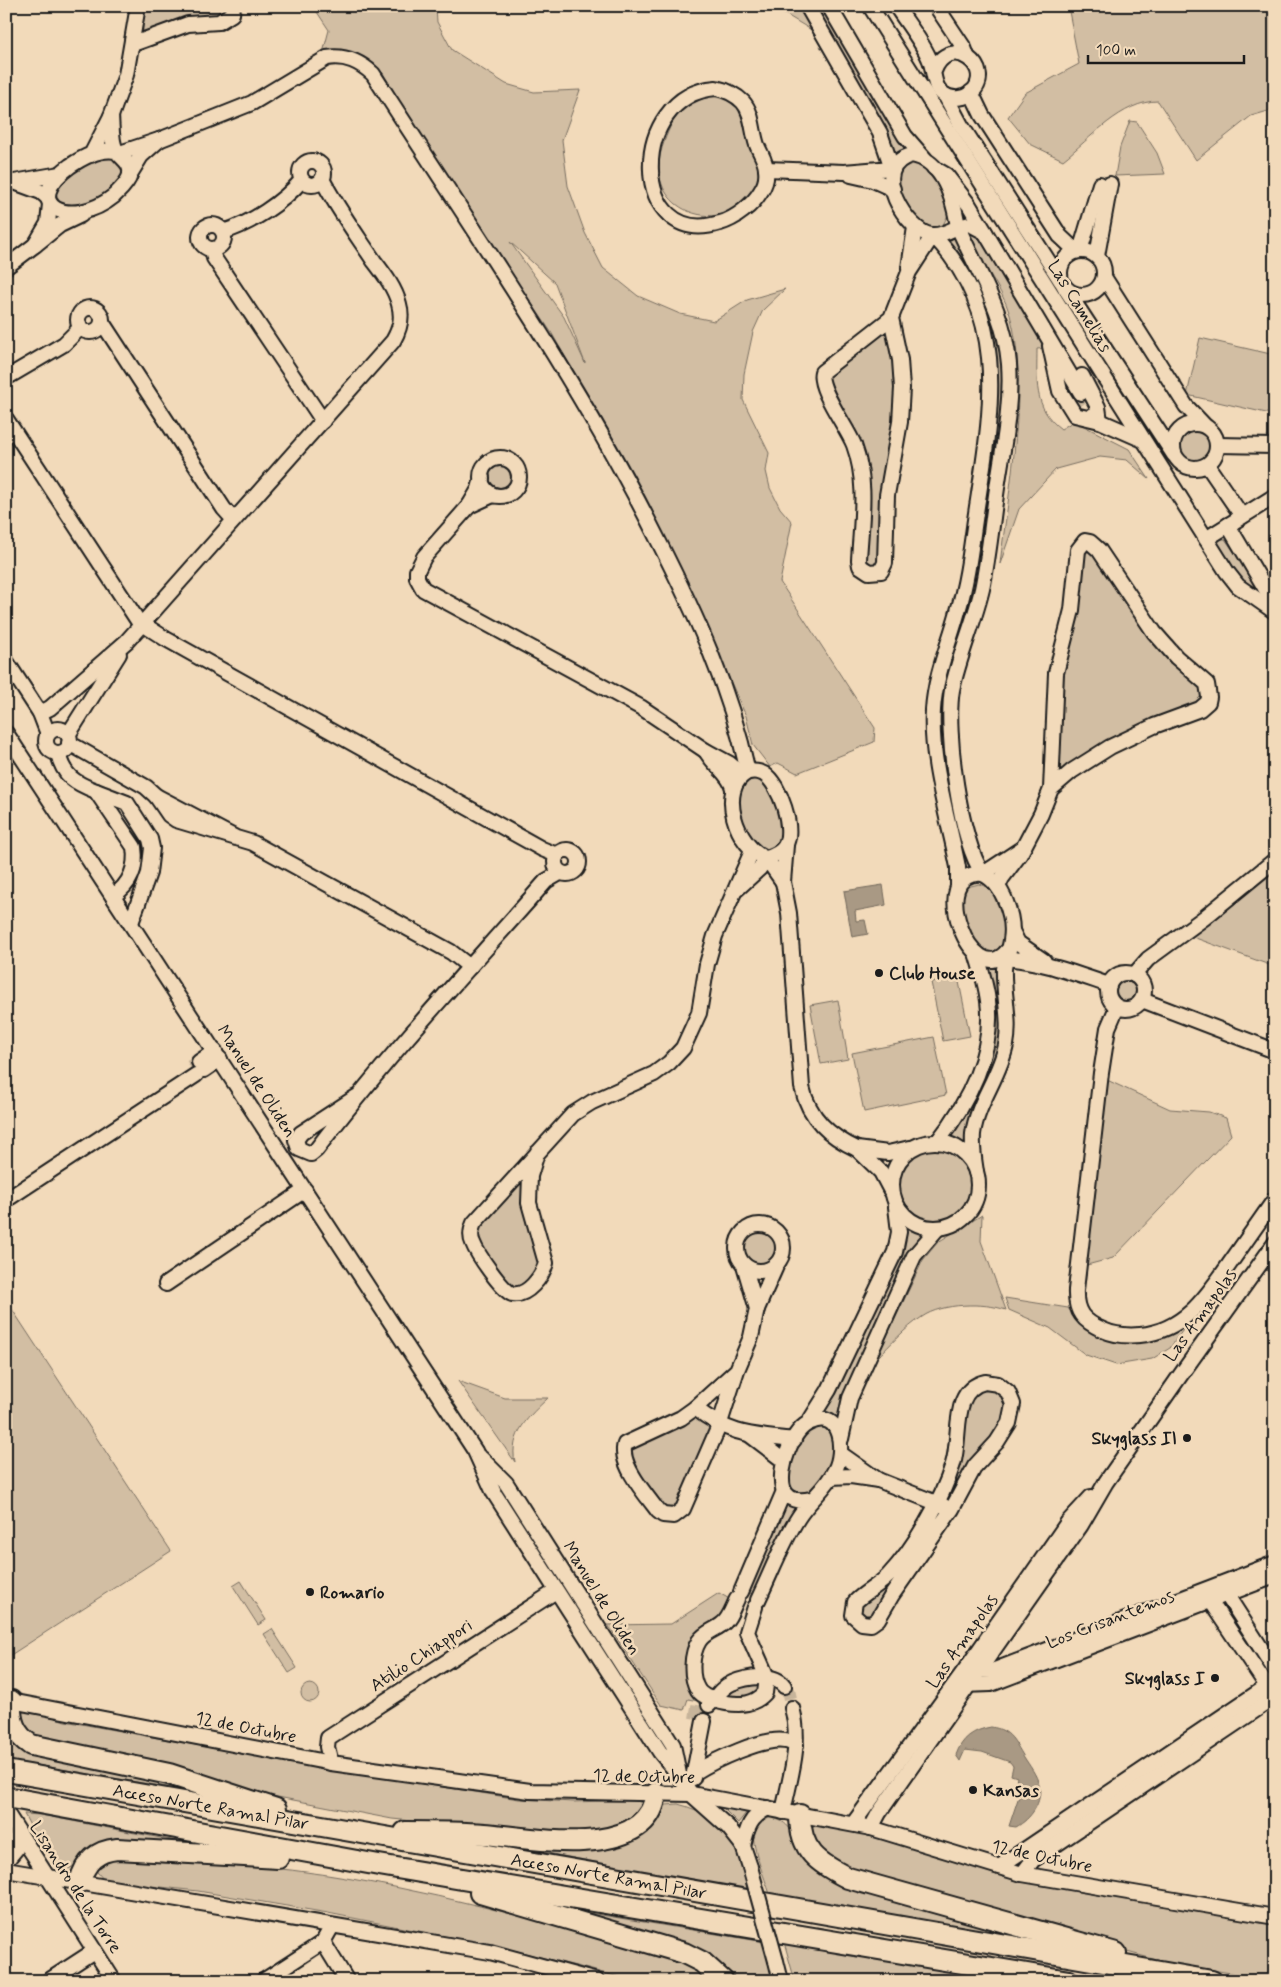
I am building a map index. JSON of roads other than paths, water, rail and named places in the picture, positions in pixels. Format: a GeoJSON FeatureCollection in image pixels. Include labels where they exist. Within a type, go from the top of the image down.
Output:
{"type":"FeatureCollection","features":[{"type":"Feature","properties":{"kind":"highway"},"geometry":{"type":"LineString","coordinates":[[8,1701],[13,1726],[22,1738],[31,1744],[169,1774],[338,1830],[465,1833],[568,1841],[598,1839],[624,1834],[641,1824],[649,1815],[656,1793]]}},
{"type":"Feature","properties":{"kind":"highway","name":"Acceso Norte Ramal Pilar"},"geometry":{"type":"LineString","coordinates":[[10,1772],[1212,1981]]}},
{"type":"Feature","properties":{"kind":"highway","name":"Acceso Norte Ramal Pilar"},"geometry":{"type":"LineString","coordinates":[[6,1797],[379,1865],[1069,1981]]}},
{"type":"Feature","properties":{"kind":"highway"},"geometry":{"type":"LineString","coordinates":[[791,1814],[807,1848],[826,1866],[848,1878],[1219,1981]]}},
{"type":"Feature","properties":{"kind":"highway"},"geometry":{"type":"LineString","coordinates":[[80,1882],[85,1866],[92,1858],[102,1852],[117,1849],[379,1865],[574,1920],[684,1954],[702,1962],[722,1981]]}},
{"type":"Feature","properties":{"kind":"street"},"geometry":{"type":"LineString","coordinates":[[91,155],[111,116],[126,74],[133,44],[138,6]]}},
{"type":"Feature","properties":{"kind":"street"},"geometry":{"type":"LineString","coordinates":[[133,44],[188,24],[224,20],[232,14],[233,6]]}},
{"type":"Feature","properties":{"kind":"street"},"geometry":{"type":"LineString","coordinates":[[807,6],[880,133],[892,168],[890,180],[904,214],[915,227],[933,235],[959,268],[985,331],[992,381],[988,433],[971,553],[959,611],[939,675],[933,711],[934,746],[958,867],[956,901],[961,927],[976,953],[988,996],[988,1037],[984,1056],[968,1092],[955,1118],[938,1141]]}},
{"type":"Feature","properties":{"kind":"street"},"geometry":{"type":"LineString","coordinates":[[829,6],[906,136],[931,164],[949,190],[955,205],[958,227],[997,309],[1007,346],[1009,382],[1003,452],[982,586],[955,679],[950,703],[951,746],[969,842],[976,864],[983,874],[998,887],[1009,914],[1012,931],[1024,948],[1055,967]]}},
{"type":"Feature","properties":{"kind":"street","name":"Las Camelias"},"geometry":{"type":"LineString","coordinates":[[870,6],[1141,439],[1206,539],[1238,586],[1275,612]]}},
{"type":"Feature","properties":{"kind":"street"},"geometry":{"type":"LineString","coordinates":[[896,6],[924,49],[934,71],[935,84],[945,95],[961,125],[1178,462],[1192,469],[1207,465],[1213,459],[1217,445],[1216,437],[1186,406],[1104,277]]}},
{"type":"Feature","properties":{"kind":"street"},"geometry":{"type":"LineString","coordinates":[[936,6],[964,48],[967,56],[976,65],[978,72],[978,80],[971,92],[959,98],[945,95]]}},
{"type":"Feature","properties":{"kind":"street"},"geometry":{"type":"LineString","coordinates":[[934,71],[936,64],[945,56],[954,53],[967,56]]}},
{"type":"Feature","properties":{"kind":"street"},"geometry":{"type":"LineString","coordinates":[[35,245],[48,223],[49,201],[53,183],[60,174],[91,155],[110,150],[118,152],[159,140],[252,103],[327,58],[335,56],[356,61],[373,74],[561,364],[628,479],[689,602],[724,683],[740,733],[746,774]]}},
{"type":"Feature","properties":{"kind":"street"},"geometry":{"type":"LineString","coordinates":[[716,88],[734,95],[748,109],[756,144],[766,168],[765,182],[760,193],[738,214],[712,226],[692,225],[672,217],[656,200],[650,171],[650,156],[654,137],[669,113],[696,94],[716,88]]}},
{"type":"Feature","properties":{"kind":"street"},"geometry":{"type":"LineString","coordinates":[[971,92],[982,115],[1060,236],[1078,251],[1091,252],[1097,256],[1104,270],[1102,284],[1092,294],[1078,295],[1063,285],[1059,275],[1062,262],[1078,251],[1086,239],[1105,184],[1097,256]]}},
{"type":"Feature","properties":{"kind":"street"},"geometry":{"type":"LineString","coordinates":[[111,116],[118,152],[127,161],[130,174]]}},
{"type":"Feature","properties":{"kind":"street"},"geometry":{"type":"LineString","coordinates":[[6,267],[60,225],[113,196],[141,156],[159,140]]}},
{"type":"Feature","properties":{"kind":"street"},"geometry":{"type":"LineString","coordinates":[[766,168],[844,172],[892,168],[904,157],[912,155],[931,164],[946,175],[959,190],[1059,353],[1086,406],[1141,439]]}},
{"type":"Feature","properties":{"kind":"street"},"geometry":{"type":"LineString","coordinates":[[6,662],[40,713],[48,734],[46,745],[51,751],[58,753],[65,750],[69,739],[128,641],[393,341],[401,320],[400,306],[391,285],[331,196],[322,179],[323,168],[317,162],[309,161],[300,169],[302,180]]}},
{"type":"Feature","properties":{"kind":"street"},"geometry":{"type":"LineString","coordinates":[[844,172],[856,178],[885,184],[893,189]]}},
{"type":"Feature","properties":{"kind":"street"},"geometry":{"type":"LineString","coordinates":[[10,182],[60,174]]}},
{"type":"Feature","properties":{"kind":"street"},"geometry":{"type":"LineString","coordinates":[[302,180],[312,185],[322,179]]}},
{"type":"Feature","properties":{"kind":"street"},"geometry":{"type":"LineString","coordinates":[[223,232],[248,222],[286,197],[302,180]]}},
{"type":"Feature","properties":{"kind":"street"},"geometry":{"type":"LineString","coordinates":[[10,182],[41,192],[60,212],[86,212]]}},
{"type":"Feature","properties":{"kind":"street"},"geometry":{"type":"LineString","coordinates":[[891,318],[902,370],[902,401],[887,494],[887,555],[884,567],[875,572],[865,570],[859,560],[864,513],[862,476],[858,456],[847,428],[825,393],[820,378],[827,367],[891,318],[909,272],[933,235],[970,224],[985,232]]}},
{"type":"Feature","properties":{"kind":"street"},"geometry":{"type":"LineString","coordinates":[[213,225],[223,232],[222,244],[212,249],[205,247],[200,241],[202,230],[213,225]]}},
{"type":"Feature","properties":{"kind":"street"},"geometry":{"type":"LineString","coordinates":[[909,272],[915,227]]}},
{"type":"Feature","properties":{"kind":"street"},"geometry":{"type":"LineString","coordinates":[[212,249],[214,258],[323,421]]}},
{"type":"Feature","properties":{"kind":"street"},"geometry":{"type":"LineString","coordinates":[[102,322],[94,331],[86,332],[80,328],[78,316],[87,308],[98,311],[102,322],[224,509],[234,520]]}},
{"type":"Feature","properties":{"kind":"street"},"geometry":{"type":"LineString","coordinates":[[6,378],[64,344],[80,328]]}},
{"type":"Feature","properties":{"kind":"street"},"geometry":{"type":"LineString","coordinates":[[1048,336],[1060,391],[1075,415],[1086,406],[1098,407],[1077,367],[1059,353]]}},
{"type":"Feature","properties":{"kind":"street"},"geometry":{"type":"LineString","coordinates":[[6,419],[131,614],[142,624],[542,849],[557,855],[568,850],[576,854],[579,861],[578,869],[572,874],[560,872],[546,881],[356,1097]]}},
{"type":"Feature","properties":{"kind":"street"},"geometry":{"type":"LineString","coordinates":[[1174,455],[1173,440],[1182,427],[1197,424],[1205,426]]}},
{"type":"Feature","properties":{"kind":"street"},"geometry":{"type":"LineString","coordinates":[[1217,445],[1275,446]]}},
{"type":"Feature","properties":{"kind":"street"},"geometry":{"type":"LineString","coordinates":[[469,506],[493,494],[506,495],[516,488],[519,482],[518,470],[508,460],[496,459],[485,466],[479,489],[469,506],[420,563],[417,578],[423,589],[642,708],[688,737],[706,751],[746,774]]}},
{"type":"Feature","properties":{"kind":"street"},"geometry":{"type":"LineString","coordinates":[[1207,465],[1242,516]]}},
{"type":"Feature","properties":{"kind":"street"},"geometry":{"type":"LineString","coordinates":[[482,478],[485,488],[493,494]]}},
{"type":"Feature","properties":{"kind":"street"},"geometry":{"type":"LineString","coordinates":[[1206,539],[1275,496]]}},
{"type":"Feature","properties":{"kind":"street"},"geometry":{"type":"LineString","coordinates":[[1228,526],[1275,605]]}},
{"type":"Feature","properties":{"kind":"street"},"geometry":{"type":"LineString","coordinates":[[998,887],[1002,878],[1024,847],[1051,788],[1056,673],[1074,603],[1078,550],[1085,541],[1090,542],[1099,550],[1164,644],[1207,684],[1210,697],[1208,702],[1200,709],[1154,726],[1110,747],[1072,771],[1051,788]]}},
{"type":"Feature","properties":{"kind":"street"},"geometry":{"type":"LineString","coordinates":[[40,713],[50,708],[128,641]]}},
{"type":"Feature","properties":{"kind":"street"},"geometry":{"type":"LineString","coordinates":[[939,675],[955,679]]}},
{"type":"Feature","properties":{"kind":"street"},"geometry":{"type":"LineString","coordinates":[[48,734],[58,729],[69,739],[146,787],[156,796],[236,838],[253,843],[452,952],[470,967]]}},
{"type":"Feature","properties":{"kind":"street","name":"Manuel de Oliden"},"geometry":{"type":"LineString","coordinates":[[6,733],[475,1451],[494,1493],[660,1752],[679,1775],[691,1794],[728,1827],[743,1846]]}},
{"type":"Feature","properties":{"kind":"street"},"geometry":{"type":"LineString","coordinates":[[706,751],[712,762],[730,779],[737,825],[752,851],[766,858],[783,882]]}},
{"type":"Feature","properties":{"kind":"street"},"geometry":{"type":"LineString","coordinates":[[58,753],[68,775],[77,784],[127,803],[150,839],[152,848],[149,873],[131,923]]}},
{"type":"Feature","properties":{"kind":"street"},"geometry":{"type":"LineString","coordinates":[[733,789],[746,774],[759,772],[765,774],[781,797],[788,823],[783,882],[789,913],[801,1080],[804,1098],[822,1126],[838,1139],[857,1149],[881,1172],[903,1214],[913,1222],[925,1227],[938,1228],[957,1222],[971,1209],[977,1197],[978,1184],[973,1150],[974,1132],[978,1115],[1002,1060],[1008,1030],[1004,955],[1012,931]]}},
{"type":"Feature","properties":{"kind":"street"},"geometry":{"type":"LineString","coordinates":[[96,791],[134,847],[136,857],[135,869],[124,889],[113,896]]}},
{"type":"Feature","properties":{"kind":"street"},"geometry":{"type":"LineString","coordinates":[[737,889],[760,868],[766,858],[777,854],[786,844]]}},
{"type":"Feature","properties":{"kind":"street"},"geometry":{"type":"LineString","coordinates":[[958,885],[972,874],[983,874],[1024,847]]}},
{"type":"Feature","properties":{"kind":"street"},"geometry":{"type":"LineString","coordinates":[[537,1153],[530,1176],[529,1203],[534,1227],[546,1258],[546,1263],[542,1272],[526,1291],[512,1294],[501,1288],[475,1248],[472,1241],[472,1229],[479,1217],[552,1135],[582,1107],[654,1074],[669,1063],[683,1048],[699,1012],[706,970],[715,936],[752,851]]}},
{"type":"Feature","properties":{"kind":"street"},"geometry":{"type":"LineString","coordinates":[[557,855],[555,863],[560,872]]}},
{"type":"Feature","properties":{"kind":"street"},"geometry":{"type":"LineString","coordinates":[[1134,975],[1148,959],[1204,918],[1275,860]]}},
{"type":"Feature","properties":{"kind":"street"},"geometry":{"type":"LineString","coordinates":[[976,953],[984,959],[1004,955],[1055,967],[1109,985]]}},
{"type":"Feature","properties":{"kind":"street"},"geometry":{"type":"LineString","coordinates":[[1134,975],[1143,986],[1142,1000],[1131,1008],[1117,1007],[1109,997],[1109,985],[1117,976],[1134,975]]}},
{"type":"Feature","properties":{"kind":"street"},"geometry":{"type":"LineString","coordinates":[[1142,1000],[1275,1051]]}},
{"type":"Feature","properties":{"kind":"street"},"geometry":{"type":"LineString","coordinates":[[1117,1007],[1108,1028],[1101,1073],[1076,1290],[1080,1315],[1094,1326],[1106,1331],[1132,1336],[1159,1332],[1181,1321],[1191,1314],[1210,1293],[1275,1199]]}},
{"type":"Feature","properties":{"kind":"street"},"geometry":{"type":"LineString","coordinates":[[6,1200],[182,1085],[187,1069],[197,1069],[218,1055]]}},
{"type":"Feature","properties":{"kind":"street"},"geometry":{"type":"LineString","coordinates":[[857,1149],[888,1153],[925,1142],[938,1141],[950,1144],[962,1151],[971,1160],[976,1172]]}},
{"type":"Feature","properties":{"kind":"street"},"geometry":{"type":"LineString","coordinates":[[721,1625],[739,1596],[784,1491],[782,1477],[784,1461],[794,1440],[809,1422],[829,1390],[894,1252],[899,1222],[892,1178],[895,1166],[903,1155],[913,1147]]}},
{"type":"Feature","properties":{"kind":"street"},"geometry":{"type":"LineString","coordinates":[[166,1284],[305,1190]]}},
{"type":"Feature","properties":{"kind":"street"},"geometry":{"type":"LineString","coordinates":[[737,1370],[695,1408],[668,1426],[630,1440],[623,1450],[626,1464],[658,1511],[668,1516],[679,1514],[683,1509],[719,1426],[737,1370],[751,1337],[757,1309],[784,1251],[781,1236],[770,1226],[756,1225],[749,1227],[739,1238],[737,1252],[744,1265],[757,1309]]}},
{"type":"Feature","properties":{"kind":"street"},"geometry":{"type":"LineString","coordinates":[[747,1632],[756,1603],[797,1518],[811,1499],[823,1489],[832,1477],[841,1454],[841,1439],[850,1398],[914,1256],[938,1228]]}},
{"type":"Feature","properties":{"kind":"street","name":"Las Amapolas"},"geometry":{"type":"LineString","coordinates":[[853,1824],[962,1684],[1081,1525],[1106,1482],[1275,1243]]}},
{"type":"Feature","properties":{"kind":"street"},"geometry":{"type":"LineString","coordinates":[[744,1265],[750,1269],[765,1271],[777,1264]]}},
{"type":"Feature","properties":{"kind":"street"},"geometry":{"type":"LineString","coordinates":[[985,1382],[998,1384],[1011,1398],[1012,1417],[997,1442],[975,1466],[952,1510],[892,1595],[878,1619],[872,1624],[862,1623],[854,1614],[855,1602],[880,1584],[893,1570],[926,1522],[936,1503],[955,1457],[964,1396],[967,1390],[985,1382]]}},
{"type":"Feature","properties":{"kind":"street"},"geometry":{"type":"LineString","coordinates":[[695,1408],[719,1426],[749,1434],[794,1440]]}},
{"type":"Feature","properties":{"kind":"street"},"geometry":{"type":"LineString","coordinates":[[809,1422],[817,1420],[833,1425],[841,1439]]}},
{"type":"Feature","properties":{"kind":"street"},"geometry":{"type":"LineString","coordinates":[[749,1434],[784,1461]]}},
{"type":"Feature","properties":{"kind":"street","name":"Manuel de Oliden"},"geometry":{"type":"LineString","coordinates":[[475,1451],[506,1483],[668,1737],[673,1745],[679,1775]]}},
{"type":"Feature","properties":{"kind":"street"},"geometry":{"type":"LineString","coordinates":[[841,1454],[878,1480]]}},
{"type":"Feature","properties":{"kind":"street"},"geometry":{"type":"LineString","coordinates":[[832,1477],[851,1476],[878,1480],[952,1510]]}},
{"type":"Feature","properties":{"kind":"street"},"geometry":{"type":"LineString","coordinates":[[784,1491],[793,1500],[811,1499]]}},
{"type":"Feature","properties":{"kind":"street","name":"Los Crisantemos"},"geometry":{"type":"LineString","coordinates":[[1224,1590],[1275,1563]]}},
{"type":"Feature","properties":{"kind":"street","name":"Los Crisantemos"},"geometry":{"type":"LineString","coordinates":[[962,1684],[991,1684],[1094,1639],[1208,1595],[1275,1576]]}},
{"type":"Feature","properties":{"kind":"street"},"geometry":{"type":"LineString","coordinates":[[1224,1590],[1275,1670]]}},
{"type":"Feature","properties":{"kind":"street","name":"Atilio Chiappori"},"geometry":{"type":"LineString","coordinates":[[331,1762],[327,1747],[328,1738],[332,1734],[556,1591]]}},
{"type":"Feature","properties":{"kind":"street"},"geometry":{"type":"LineString","coordinates":[[1208,1595],[1273,1690]]}},
{"type":"Feature","properties":{"kind":"street"},"geometry":{"type":"LineString","coordinates":[[731,1624],[747,1632],[767,1677],[765,1693],[754,1702],[739,1704],[705,1699],[693,1669],[695,1650],[706,1632],[721,1625],[731,1624]]}},
{"type":"Feature","properties":{"kind":"street","name":"Los Crisantemos"},"geometry":{"type":"LineString","coordinates":[[975,1666],[992,1671],[1094,1639]]}},
{"type":"Feature","properties":{"kind":"street"},"geometry":{"type":"LineString","coordinates":[[705,1699],[732,1683],[767,1677],[782,1683],[782,1688]]}},
{"type":"Feature","properties":{"kind":"street","name":"Las Amapolas"},"geometry":{"type":"LineString","coordinates":[[871,1828],[962,1684]]}},
{"type":"Feature","properties":{"kind":"street"},"geometry":{"type":"LineString","coordinates":[[999,1867],[1273,1690]]}},
{"type":"Feature","properties":{"kind":"street"},"geometry":{"type":"LineString","coordinates":[[1022,1874],[1033,1860],[1273,1690]]}},
{"type":"Feature","properties":{"kind":"street","name":"12 de Octubre"},"geometry":{"type":"LineString","coordinates":[[8,1701],[331,1762],[530,1791],[691,1794],[871,1828],[1022,1874],[1275,1917]]}},
{"type":"Feature","properties":{"kind":"street"},"geometry":{"type":"LineString","coordinates":[[791,1814],[796,1745],[796,1722],[792,1708]]}},
{"type":"Feature","properties":{"kind":"street"},"geometry":{"type":"LineString","coordinates":[[691,1794],[700,1720]]}},
{"type":"Feature","properties":{"kind":"street"},"geometry":{"type":"LineString","coordinates":[[694,1768],[707,1765],[769,1741],[786,1740],[796,1745]]}},
{"type":"Feature","properties":{"kind":"street"},"geometry":{"type":"LineString","coordinates":[[768,1808],[757,1814],[748,1824],[743,1846],[781,1981]]}},
{"type":"Feature","properties":{"kind":"street","name":"Lisandro de la Torre"},"geometry":{"type":"LineString","coordinates":[[6,1812],[46,1878],[114,1981]]}},
{"type":"Feature","properties":{"kind":"street"},"geometry":{"type":"LineString","coordinates":[[6,1861],[16,1849],[17,1831]]}},
{"type":"Feature","properties":{"kind":"street"},"geometry":{"type":"LineString","coordinates":[[6,1870],[490,1952],[596,1981]]}},
{"type":"Feature","properties":{"kind":"street"},"geometry":{"type":"LineString","coordinates":[[263,1981],[322,1942],[332,1926]]}},
{"type":"Feature","properties":{"kind":"street"},"geometry":{"type":"LineString","coordinates":[[322,1942],[347,1981]]}},
{"type":"Feature","properties":{"kind":"street"},"geometry":{"type":"LineString","coordinates":[[48,1981],[94,1950]]}},
{"type":"Feature","properties":{"kind":"tunnel"},"geometry":{"type":"LineString","coordinates":[[1075,397],[1081,406]]}},
{"type":"Feature","properties":{"kind":"tunnel"},"geometry":{"type":"LineString","coordinates":[[190,1067],[199,1062]]}},
{"type":"Feature","properties":{"kind":"tunnel"},"geometry":{"type":"LineString","coordinates":[[784,1686],[789,1694],[792,1708]]}},
{"type":"Feature","properties":{"kind":"tunnel"},"geometry":{"type":"LineString","coordinates":[[696,1719],[699,1701]]}},
{"type":"Feature","properties":{"kind":"place","name":"Club House"},"geometry":{"type":"Point","coordinates":[879,973]}},
{"type":"Feature","properties":{"kind":"place","name":"Skyglass II"},"geometry":{"type":"Point","coordinates":[1187,1438]}},
{"type":"Feature","properties":{"kind":"place","name":"Romario"},"geometry":{"type":"Point","coordinates":[310,1592]}},
{"type":"Feature","properties":{"kind":"place","name":"Skyglass I"},"geometry":{"type":"Point","coordinates":[1215,1678]}},
{"type":"Feature","properties":{"kind":"place","name":"Kansas"},"geometry":{"type":"Point","coordinates":[973,1790]}}]}
